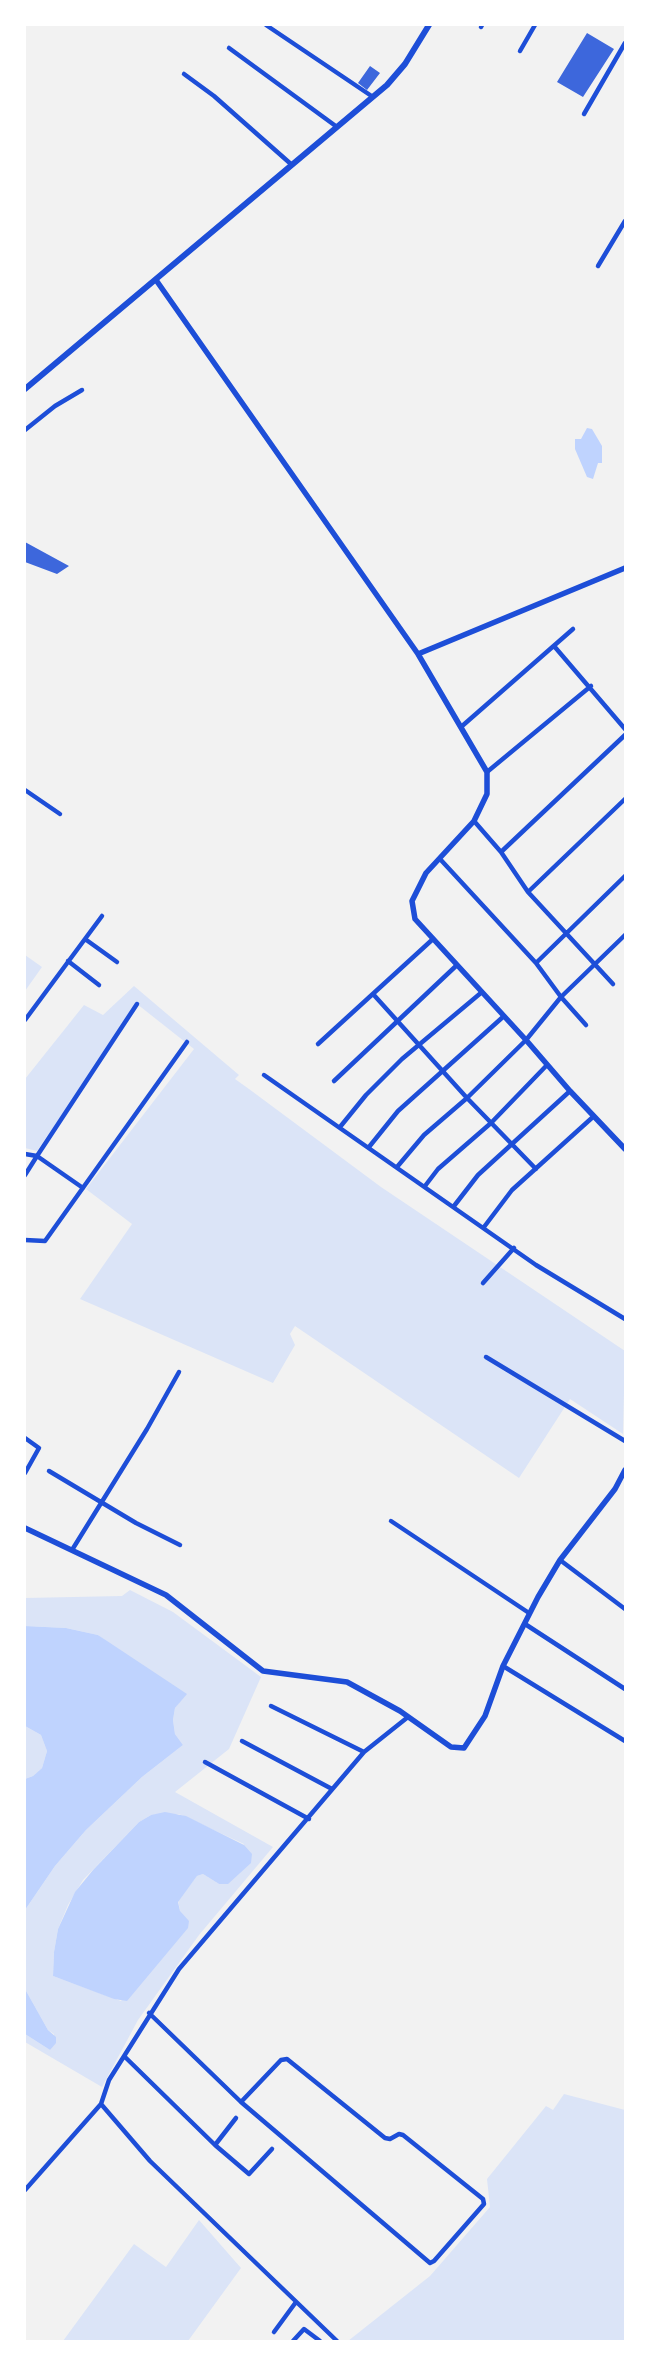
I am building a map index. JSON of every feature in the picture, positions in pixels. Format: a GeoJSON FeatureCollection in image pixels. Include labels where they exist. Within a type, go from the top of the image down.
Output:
{"type":"FeatureCollection","features":[{"type":"Feature","properties":{"kind":"main road"},"geometry":{"type":"LineString","coordinates":[[25,389],[387,85],[405,64],[429,25]]}},
{"type":"Feature","properties":{"kind":"street"},"geometry":{"type":"LineString","coordinates":[[266,25],[373,97]]}},
{"type":"Feature","properties":{"kind":"street"},"geometry":{"type":"LineString","coordinates":[[520,51],[535,25]]}},
{"type":"Feature","properties":{"kind":"street"},"geometry":{"type":"LineString","coordinates":[[584,114],[625,43]]}},
{"type":"Feature","properties":{"kind":"street"},"geometry":{"type":"LineString","coordinates":[[229,48],[337,127]]}},
{"type":"Feature","properties":{"kind":"street"},"geometry":{"type":"LineString","coordinates":[[184,74],[214,96],[292,165]]}},
{"type":"Feature","properties":{"kind":"street"},"geometry":{"type":"LineString","coordinates":[[598,266],[625,221]]}},
{"type":"Feature","properties":{"kind":"street"},"geometry":{"type":"LineString","coordinates":[[156,280],[418,654],[487,772],[487,794],[474,821],[426,873],[412,901],[415,919],[570,1091],[625,1149]]}},
{"type":"Feature","properties":{"kind":"street"},"geometry":{"type":"LineString","coordinates":[[25,430],[55,406],[82,390]]}},
{"type":"Feature","properties":{"kind":"street"},"geometry":{"type":"LineString","coordinates":[[418,654],[625,568]]}},
{"type":"Feature","properties":{"kind":"street"},"geometry":{"type":"LineString","coordinates":[[461,727],[573,629]]}},
{"type":"Feature","properties":{"kind":"street"},"geometry":{"type":"LineString","coordinates":[[554,646],[591,686],[625,729]]}},
{"type":"Feature","properties":{"kind":"street"},"geometry":{"type":"LineString","coordinates":[[487,772],[591,686]]}},
{"type":"Feature","properties":{"kind":"street"},"geometry":{"type":"LineString","coordinates":[[501,852],[625,735]]}},
{"type":"Feature","properties":{"kind":"street"},"geometry":{"type":"LineString","coordinates":[[25,790],[60,814]]}},
{"type":"Feature","properties":{"kind":"street"},"geometry":{"type":"LineString","coordinates":[[528,892],[625,799]]}},
{"type":"Feature","properties":{"kind":"street"},"geometry":{"type":"LineString","coordinates":[[474,821],[501,852],[528,892],[613,984]]}},
{"type":"Feature","properties":{"kind":"street"},"geometry":{"type":"LineString","coordinates":[[440,859],[536,963],[560,998],[586,1025]]}},
{"type":"Feature","properties":{"kind":"street"},"geometry":{"type":"LineString","coordinates":[[536,963],[625,876]]}},
{"type":"Feature","properties":{"kind":"street"},"geometry":{"type":"LineString","coordinates":[[25,1020],[102,916]]}},
{"type":"Feature","properties":{"kind":"street"},"geometry":{"type":"LineString","coordinates":[[397,1167],[424,1135],[467,1098],[526,1040],[560,998],[625,935]]}},
{"type":"Feature","properties":{"kind":"street"},"geometry":{"type":"LineString","coordinates":[[85,939],[117,962]]}},
{"type":"Feature","properties":{"kind":"street"},"geometry":{"type":"LineString","coordinates":[[318,1044],[433,939]]}},
{"type":"Feature","properties":{"kind":"street"},"geometry":{"type":"LineString","coordinates":[[68,961],[99,985]]}},
{"type":"Feature","properties":{"kind":"street"},"geometry":{"type":"LineString","coordinates":[[334,1081],[457,965]]}},
{"type":"Feature","properties":{"kind":"street"},"geometry":{"type":"LineString","coordinates":[[340,1128],[366,1095],[419,1045],[482,992]]}},
{"type":"Feature","properties":{"kind":"street"},"geometry":{"type":"LineString","coordinates":[[373,994],[396,1022],[536,1169]]}},
{"type":"Feature","properties":{"kind":"street"},"geometry":{"type":"LineString","coordinates":[[25,1175],[137,1004]]}},
{"type":"Feature","properties":{"kind":"street"},"geometry":{"type":"LineString","coordinates":[[369,1148],[392,1118],[442,1070],[504,1016]]}},
{"type":"Feature","properties":{"kind":"street"},"geometry":{"type":"LineString","coordinates":[[25,1240],[46,1241],[187,1042]]}},
{"type":"Feature","properties":{"kind":"street"},"geometry":{"type":"LineString","coordinates":[[425,1186],[453,1155],[491,1123],[547,1065]]}},
{"type":"Feature","properties":{"kind":"street"},"geometry":{"type":"LineString","coordinates":[[264,1075],[536,1265],[625,1319]]}},
{"type":"Feature","properties":{"kind":"street"},"geometry":{"type":"LineString","coordinates":[[454,1206],[478,1175],[570,1091]]}},
{"type":"Feature","properties":{"kind":"street"},"geometry":{"type":"LineString","coordinates":[[484,1227],[512,1190],[594,1116]]}},
{"type":"Feature","properties":{"kind":"street"},"geometry":{"type":"LineString","coordinates":[[25,1154],[37,1156],[83,1188]]}},
{"type":"Feature","properties":{"kind":"street"},"geometry":{"type":"LineString","coordinates":[[484,1283],[514,1248]]}},
{"type":"Feature","properties":{"kind":"street"},"geometry":{"type":"LineString","coordinates":[[486,1357],[625,1441]]}},
{"type":"Feature","properties":{"kind":"street"},"geometry":{"type":"LineString","coordinates":[[72,1550],[147,1429],[179,1372]]}},
{"type":"Feature","properties":{"kind":"street"},"geometry":{"type":"LineString","coordinates":[[25,1438],[39,1448],[25,1473]]}},
{"type":"Feature","properties":{"kind":"street"},"geometry":{"type":"LineString","coordinates":[[49,1471],[136,1523],[180,1545]]}},
{"type":"Feature","properties":{"kind":"street"},"geometry":{"type":"LineString","coordinates":[[25,1528],[166,1595],[263,1671],[347,1682],[408,1717],[451,1747],[464,1748],[485,1716],[503,1666],[525,1624],[529,1612],[560,1560],[624,1475]]}},
{"type":"Feature","properties":{"kind":"street"},"geometry":{"type":"LineString","coordinates":[[391,1521],[529,1612]]}},
{"type":"Feature","properties":{"kind":"street"},"geometry":{"type":"LineString","coordinates":[[560,1560],[625,1609]]}},
{"type":"Feature","properties":{"kind":"street"},"geometry":{"type":"LineString","coordinates":[[525,1624],[625,1689]]}},
{"type":"Feature","properties":{"kind":"street"},"geometry":{"type":"LineString","coordinates":[[503,1666],[625,1741]]}},
{"type":"Feature","properties":{"kind":"street"},"geometry":{"type":"LineString","coordinates":[[271,1706],[364,1752]]}},
{"type":"Feature","properties":{"kind":"street"},"geometry":{"type":"LineString","coordinates":[[25,2190],[101,2104],[109,2080],[149,2013],[179,1969],[309,1819],[364,1752],[408,1717]]}},
{"type":"Feature","properties":{"kind":"street"},"geometry":{"type":"LineString","coordinates":[[242,1741],[332,1789]]}},
{"type":"Feature","properties":{"kind":"street"},"geometry":{"type":"LineString","coordinates":[[205,1762],[309,1819]]}},
{"type":"Feature","properties":{"kind":"street"},"geometry":{"type":"LineString","coordinates":[[149,2013],[241,2102],[430,2263],[434,2262],[484,2204],[483,2199],[403,2135],[390,2139],[384,2138],[287,2059],[281,2060],[241,2102]]}},
{"type":"Feature","properties":{"kind":"street"},"geometry":{"type":"LineString","coordinates":[[124,2056],[215,2145],[249,2174],[253,2172],[272,2149]]}},
{"type":"Feature","properties":{"kind":"street"},"geometry":{"type":"LineString","coordinates":[[101,2104],[150,2160],[337,2341]]}},
{"type":"Feature","properties":{"kind":"street"},"geometry":{"type":"LineString","coordinates":[[215,2145],[236,2118]]}},
{"type":"Feature","properties":{"kind":"street"},"geometry":{"type":"LineString","coordinates":[[274,2332],[296,2302]]}},
{"type":"Feature","properties":{"kind":"street"},"geometry":{"type":"LineString","coordinates":[[293,2341],[304,2329],[320,2341]]}},
{"type":"Feature","properties":{"kind":"shaded area"},"geometry":{"type":"Polygon","coordinates":[[[25,955],[42,967],[25,991],[25,955]]]}},
{"type":"Feature","properties":{"kind":"shaded area"},"geometry":{"type":"Polygon","coordinates":[[[134,986],[239,1075],[235,1079],[381,1187],[625,1351],[623,1434],[570,1399],[519,1478],[295,1326],[290,1334],[295,1345],[273,1383],[80,1299],[132,1224],[86,1189],[194,1049],[137,1004],[37,1151],[25,1148],[25,1079],[84,1005],[103,1015],[134,986]]]}},
{"type":"Feature","properties":{"kind":"shaded area"},"geometry":{"type":"Polygon","coordinates":[[[130,1590],[173,1612],[261,1677],[229,1749],[175,1792],[273,1847],[199,1935],[138,2020],[102,2087],[25,2042],[25,2034],[50,2050],[54,2034],[48,2030],[25,1989],[25,1910],[55,1866],[86,1830],[142,1777],[183,1745],[175,1734],[173,1720],[175,1708],[182,1698],[98,1635],[66,1628],[25,1626],[25,1598],[122,1596],[130,1590]],[[179,1814],[151,1815],[139,1822],[83,1880],[68,1905],[58,1929],[54,1952],[53,1976],[121,2001],[180,1911],[178,1900],[197,1876],[203,1874],[219,1884],[244,1844],[179,1814]]]}},
{"type":"Feature","properties":{"kind":"shaded area"},"geometry":{"type":"Polygon","coordinates":[[[25,1726],[41,1735],[47,1751],[42,1768],[33,1776],[25,1779],[25,1726]]]}},
{"type":"Feature","properties":{"kind":"shaded area"},"geometry":{"type":"Polygon","coordinates":[[[564,2094],[625,2110],[625,2341],[348,2341],[430,2276],[490,2207],[487,2179],[546,2106],[553,2110],[564,2094]]]}},
{"type":"Feature","properties":{"kind":"shaded area"},"geometry":{"type":"Polygon","coordinates":[[[199,2220],[241,2268],[188,2341],[63,2341],[134,2244],[166,2267],[199,2220]]]}},
{"type":"Feature","properties":{"kind":"water"},"geometry":{"type":"Polygon","coordinates":[[[587,428],[592,429],[602,446],[602,463],[598,463],[593,479],[587,477],[575,449],[575,439],[581,439],[587,428]]]}},
{"type":"Feature","properties":{"kind":"water"},"geometry":{"type":"Polygon","coordinates":[[[25,1626],[66,1628],[98,1635],[187,1694],[175,1708],[173,1720],[175,1734],[183,1745],[142,1777],[86,1830],[55,1866],[25,1910],[25,1779],[33,1776],[42,1768],[47,1751],[41,1735],[25,1726],[25,1626]]]}},
{"type":"Feature","properties":{"kind":"water"},"geometry":{"type":"Polygon","coordinates":[[[165,1812],[186,1816],[244,1845],[252,1854],[251,1863],[228,1884],[219,1884],[203,1874],[197,1876],[178,1902],[180,1911],[189,1921],[188,1928],[127,2001],[114,1999],[53,1976],[54,1952],[58,1929],[75,1892],[93,1870],[139,1822],[151,1815],[165,1812]]]}},
{"type":"Feature","properties":{"kind":"water"},"geometry":{"type":"Polygon","coordinates":[[[25,1989],[48,2030],[56,2037],[56,2043],[50,2050],[25,2034],[25,1989]]]}},
{"type":"Feature","properties":{"kind":"building"},"geometry":{"type":"Polygon","coordinates":[[[587,33],[614,49],[583,97],[557,82],[587,33]]]}},
{"type":"Feature","properties":{"kind":"building"},"geometry":{"type":"Polygon","coordinates":[[[370,66],[380,73],[367,90],[358,83],[370,66]]]}},
{"type":"Feature","properties":{"kind":"building"},"geometry":{"type":"Polygon","coordinates":[[[25,542],[69,566],[57,574],[25,562],[25,542]]]}}]}
